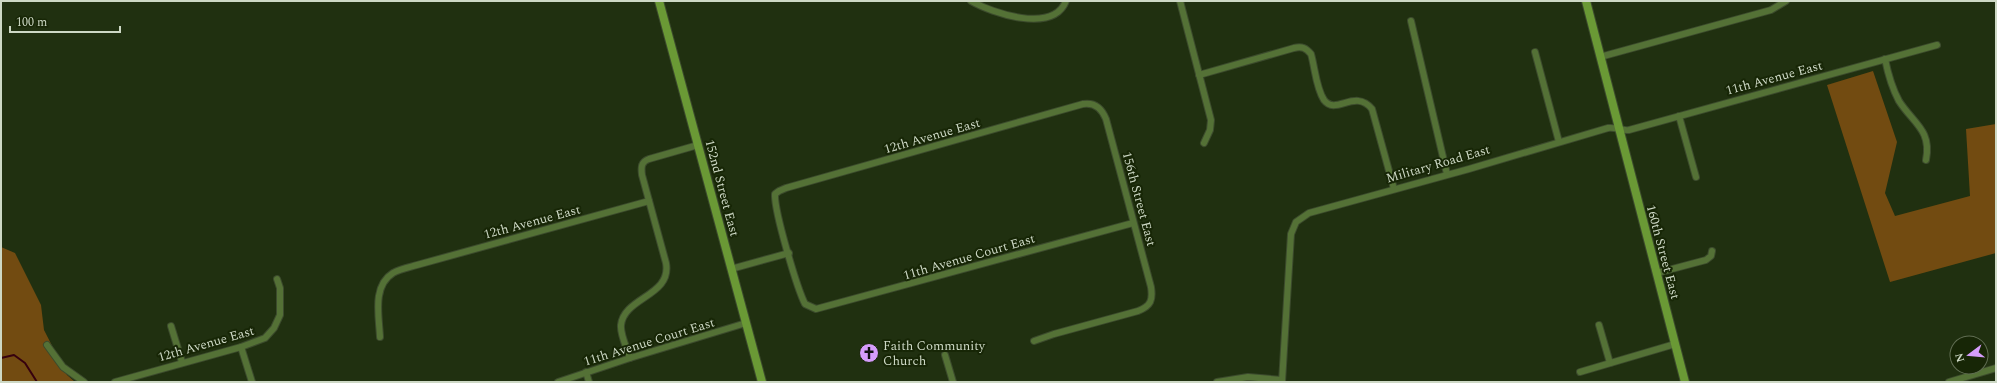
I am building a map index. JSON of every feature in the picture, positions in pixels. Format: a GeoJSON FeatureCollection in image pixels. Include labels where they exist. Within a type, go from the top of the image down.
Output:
{"type":"FeatureCollection","features":[{"type":"Feature","properties":{"kind":"street","name":"152nd Street East"},"geometry":{"type":"LineString","coordinates":[[659,1],[762,382]]}},
{"type":"Feature","properties":{"kind":"street"},"geometry":{"type":"LineString","coordinates":[[971,1],[994,12],[1019,18],[1049,16],[1065,4]]}},
{"type":"Feature","properties":{"kind":"street"},"geometry":{"type":"LineString","coordinates":[[1180,1],[1211,120],[1210,130],[1204,143]]}},
{"type":"Feature","properties":{"kind":"street"},"geometry":{"type":"LineString","coordinates":[[1586,1],[1618,127]]}},
{"type":"Feature","properties":{"kind":"street"},"geometry":{"type":"LineString","coordinates":[[1600,56],[1771,10],[1786,1]]}},
{"type":"Feature","properties":{"kind":"street"},"geometry":{"type":"LineString","coordinates":[[1411,21],[1447,174]]}},
{"type":"Feature","properties":{"kind":"street","name":"11th Avenue East"},"geometry":{"type":"LineString","coordinates":[[1618,127],[1624,131],[1629,130],[1937,45]]}},
{"type":"Feature","properties":{"kind":"street"},"geometry":{"type":"LineString","coordinates":[[1200,75],[1294,48],[1300,47],[1308,50],[1311,54],[1322,95],[1326,102],[1335,105],[1356,101],[1364,102],[1372,110],[1394,189]]}},
{"type":"Feature","properties":{"kind":"street"},"geometry":{"type":"LineString","coordinates":[[1534,52],[1559,142]]}},
{"type":"Feature","properties":{"kind":"street"},"geometry":{"type":"LineString","coordinates":[[1885,59],[1892,87],[1898,99],[1925,134],[1928,148],[1926,160]]}},
{"type":"Feature","properties":{"kind":"street","name":"12th Avenue East"},"geometry":{"type":"LineString","coordinates":[[789,253],[776,209],[776,193],[786,188],[1084,104],[1095,105]]}},
{"type":"Feature","properties":{"kind":"street","name":"156th Street East"},"geometry":{"type":"LineString","coordinates":[[1034,341],[1138,311],[1150,303],[1153,298],[1106,119],[1102,110],[1095,105]]}},
{"type":"Feature","properties":{"kind":"street"},"geometry":{"type":"LineString","coordinates":[[1679,116],[1696,177]]}},
{"type":"Feature","properties":{"kind":"street","name":"Military Road East"},"geometry":{"type":"LineString","coordinates":[[1282,381],[1291,234],[1294,225],[1299,219],[1309,213],[1608,128],[1618,127]]}},
{"type":"Feature","properties":{"kind":"street","name":"160th Street East"},"geometry":{"type":"LineString","coordinates":[[1618,127],[1685,382]]}},
{"type":"Feature","properties":{"kind":"street"},"geometry":{"type":"LineString","coordinates":[[630,358],[622,334],[622,320],[630,309],[663,282],[667,274],[666,263],[642,175],[641,166],[645,161],[698,145]]}},
{"type":"Feature","properties":{"kind":"street","name":"12th Avenue East"},"geometry":{"type":"LineString","coordinates":[[380,337],[379,295],[385,280],[394,273],[417,265],[649,201]]}},
{"type":"Feature","properties":{"kind":"street","name":"11th Avenue Court East"},"geometry":{"type":"LineString","coordinates":[[789,253],[801,296],[805,304],[810,307],[822,309],[1133,223]]}},
{"type":"Feature","properties":{"kind":"street"},"geometry":{"type":"LineString","coordinates":[[1657,273],[1706,260],[1712,251]]}},
{"type":"Feature","properties":{"kind":"street"},"geometry":{"type":"LineString","coordinates":[[732,269],[789,253]]}},
{"type":"Feature","properties":{"kind":"street","name":"12th Avenue East"},"geometry":{"type":"LineString","coordinates":[[115,382],[265,338],[277,324],[281,306],[280,288],[277,279]]}},
{"type":"Feature","properties":{"kind":"street","name":"11th Avenue Court East"},"geometry":{"type":"LineString","coordinates":[[558,382],[630,358],[746,324]]}},
{"type":"Feature","properties":{"kind":"street"},"geometry":{"type":"LineString","coordinates":[[1599,325],[1610,363]]}},
{"type":"Feature","properties":{"kind":"street"},"geometry":{"type":"LineString","coordinates":[[171,326],[182,362]]}},
{"type":"Feature","properties":{"kind":"street"},"geometry":{"type":"LineString","coordinates":[[1580,372],[1675,344]]}},
{"type":"Feature","properties":{"kind":"street"},"geometry":{"type":"LineString","coordinates":[[47,345],[63,367],[84,382]]}},
{"type":"Feature","properties":{"kind":"street"},"geometry":{"type":"LineString","coordinates":[[241,346],[252,382]]}},
{"type":"Feature","properties":{"kind":"street"},"geometry":{"type":"LineString","coordinates":[[945,355],[953,382]]}},
{"type":"Feature","properties":{"kind":"street"},"geometry":{"type":"LineString","coordinates":[[1949,382],[1996,368]]}},
{"type":"Feature","properties":{"kind":"street"},"geometry":{"type":"LineString","coordinates":[[586,372],[589,382]]}},
{"type":"Feature","properties":{"kind":"street"},"geometry":{"type":"LineString","coordinates":[[1218,382],[1248,377],[1282,381]]}},
{"type":"Feature","properties":{"kind":"shaded area"},"geometry":{"type":"Polygon","coordinates":[[[1873,71],[1897,142],[1885,193],[1895,216],[1970,196],[1966,129],[1996,124],[1996,253],[1890,282],[1827,85],[1873,71]]]}},
{"type":"Feature","properties":{"kind":"shaded area"},"geometry":{"type":"Polygon","coordinates":[[[1,247],[15,253],[41,305],[44,330],[67,375],[75,382],[1,382],[1,247]]]}},
{"type":"Feature","properties":{"kind":"waterway"},"geometry":{"type":"LineString","coordinates":[[1,358],[14,355],[25,363],[37,382]]}},
{"type":"Feature","properties":{"kind":"place","name":"Faith Community Church"},"geometry":{"type":"Point","coordinates":[869,353]}}]}
